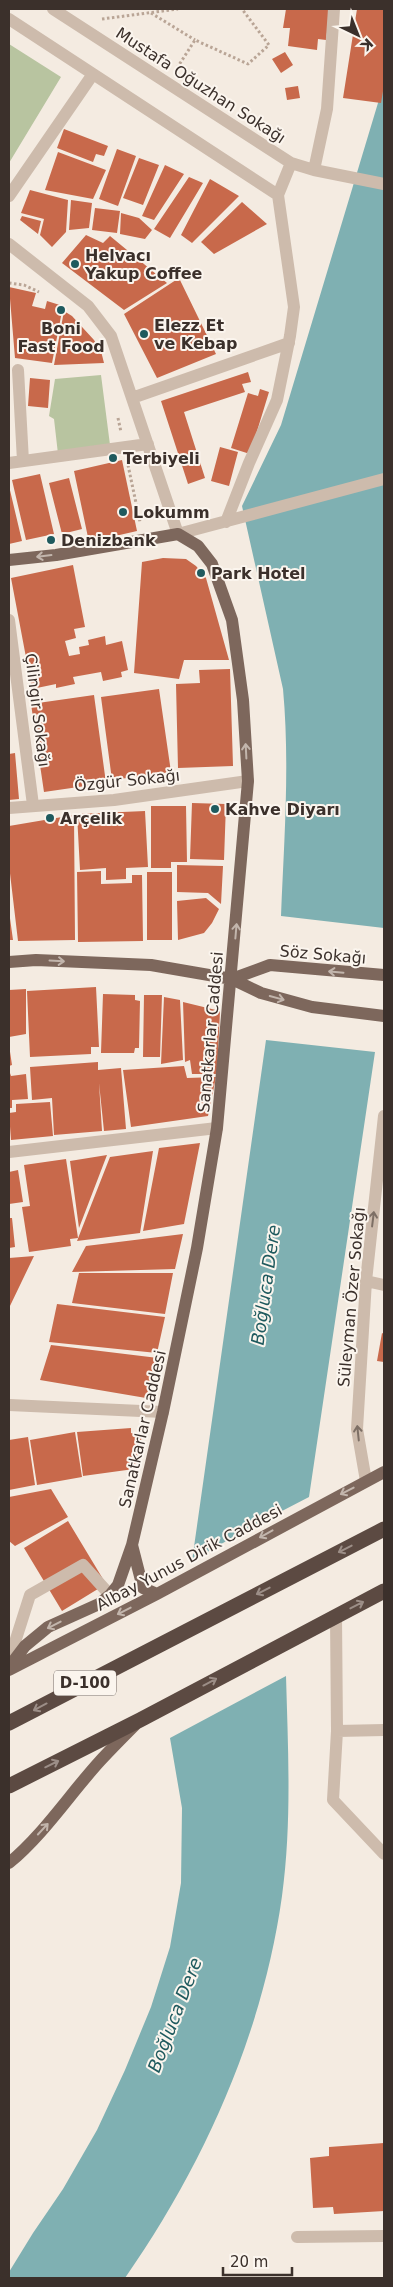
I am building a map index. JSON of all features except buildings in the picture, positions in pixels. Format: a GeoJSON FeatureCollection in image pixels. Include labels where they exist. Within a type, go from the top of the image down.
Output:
{"type":"FeatureCollection","features":[{"type":"Feature","properties":{"kind":"highway","name":"D-100"},"geometry":{"type":"LineString","coordinates":[[9,1723],[384,1529]]}},
{"type":"Feature","properties":{"kind":"highway"},"geometry":{"type":"LineString","coordinates":[[9,1786],[140,1720],[384,1591]]}},
{"type":"Feature","properties":{"kind":"main road"},"geometry":{"type":"LineString","coordinates":[[9,560],[178,534]]}},
{"type":"Feature","properties":{"kind":"main road","name":"Sanatkarlar Caddesi"},"geometry":{"type":"LineString","coordinates":[[110,1595],[118,1585],[132,1545],[163,1412],[197,1248],[217,1128],[232,979],[248,781],[243,700],[232,620],[212,564],[198,546],[178,534]]}},
{"type":"Feature","properties":{"kind":"main road"},"geometry":{"type":"LineString","coordinates":[[9,962],[36,960],[151,965],[232,979],[261,993],[312,1007],[384,1016]]}},
{"type":"Feature","properties":{"kind":"main road","name":"Söz Sokağı"},"geometry":{"type":"LineString","coordinates":[[232,979],[270,965],[384,975]]}},
{"type":"Feature","properties":{"kind":"main road","name":"Albay Yunus Dirik Caddesi"},"geometry":{"type":"LineString","coordinates":[[9,1668],[157,1594],[384,1472]]}},
{"type":"Feature","properties":{"kind":"main road"},"geometry":{"type":"LineString","coordinates":[[132,1545],[143,1588],[157,1594]]}},
{"type":"Feature","properties":{"kind":"main road"},"geometry":{"type":"LineString","coordinates":[[9,1668],[25,1646],[48,1627],[99,1604],[110,1595]]}},
{"type":"Feature","properties":{"kind":"main road"},"geometry":{"type":"LineString","coordinates":[[9,1863],[20,1854],[58,1813],[99,1762],[140,1720]]}},
{"type":"Feature","properties":{"kind":"street","name":"Mustafa Oğuzhan Sokağı"},"geometry":{"type":"LineString","coordinates":[[53,9],[291,163],[314,170],[384,184]]}},
{"type":"Feature","properties":{"kind":"street"},"geometry":{"type":"LineString","coordinates":[[314,170],[327,109],[334,9]]}},
{"type":"Feature","properties":{"kind":"street"},"geometry":{"type":"LineString","coordinates":[[9,19],[278,195]]}},
{"type":"Feature","properties":{"kind":"street"},"geometry":{"type":"LineString","coordinates":[[9,196],[93,74]]}},
{"type":"Feature","properties":{"kind":"street"},"geometry":{"type":"LineString","coordinates":[[231,521],[249,463],[277,400],[289,343],[294,307],[278,195],[291,163]]}},
{"type":"Feature","properties":{"kind":"street"},"geometry":{"type":"LineString","coordinates":[[10,247],[88,306],[111,336],[178,534],[384,479]]}},
{"type":"Feature","properties":{"kind":"street"},"geometry":{"type":"LineString","coordinates":[[132,398],[289,343]]}},
{"type":"Feature","properties":{"kind":"street"},"geometry":{"type":"LineString","coordinates":[[18,370],[23,460]]}},
{"type":"Feature","properties":{"kind":"street"},"geometry":{"type":"LineString","coordinates":[[9,463],[148,444]]}},
{"type":"Feature","properties":{"kind":"street","name":"Çilingir Sokağı"},"geometry":{"type":"LineString","coordinates":[[9,620],[12,663],[33,805]]}},
{"type":"Feature","properties":{"kind":"street","name":"Özgür Sokağı"},"geometry":{"type":"LineString","coordinates":[[9,808],[114,800],[248,781]]}},
{"type":"Feature","properties":{"kind":"street","name":"Süleyman Özer Sokağı"},"geometry":{"type":"LineString","coordinates":[[366,1481],[357,1429],[366,1281],[380,1199],[384,1116]]}},
{"type":"Feature","properties":{"kind":"street"},"geometry":{"type":"LineString","coordinates":[[9,1152],[217,1128]]}},
{"type":"Feature","properties":{"kind":"street"},"geometry":{"type":"LineString","coordinates":[[366,1281],[384,1285]]}},
{"type":"Feature","properties":{"kind":"street"},"geometry":{"type":"LineString","coordinates":[[9,1405],[163,1412]]}},
{"type":"Feature","properties":{"kind":"street"},"geometry":{"type":"LineString","coordinates":[[9,1661],[30,1594],[83,1565],[110,1595]]}},
{"type":"Feature","properties":{"kind":"street"},"geometry":{"type":"LineString","coordinates":[[336,1616],[337,1731],[333,1800],[384,1854]]}},
{"type":"Feature","properties":{"kind":"street"},"geometry":{"type":"LineString","coordinates":[[337,1731],[384,1730]]}},
{"type":"Feature","properties":{"kind":"street"},"geometry":{"type":"LineString","coordinates":[[297,2238],[384,2236]]}},
{"type":"Feature","properties":{"kind":"path"},"geometry":{"type":"LineString","coordinates":[[74,22],[178,9]]}},
{"type":"Feature","properties":{"kind":"path"},"geometry":{"type":"LineString","coordinates":[[151,13],[195,40],[248,64],[270,45],[242,9]]}},
{"type":"Feature","properties":{"kind":"path"},"geometry":{"type":"LineString","coordinates":[[168,83],[195,40]]}},
{"type":"Feature","properties":{"kind":"path"},"geometry":{"type":"LineString","coordinates":[[9,283],[24,285],[46,295]]}},
{"type":"Feature","properties":{"kind":"path"},"geometry":{"type":"LineString","coordinates":[[117,411],[143,540]]}},
{"type":"Feature","properties":{"kind":"green space"},"geometry":{"type":"Polygon","coordinates":[[[9,44],[61,77],[9,163],[9,44]]]}},
{"type":"Feature","properties":{"kind":"green space"},"geometry":{"type":"Polygon","coordinates":[[[101,375],[110,445],[58,454],[54,419],[49,416],[55,379],[101,375]]]}},
{"type":"Feature","properties":{"kind":"water"},"geometry":{"type":"Polygon","coordinates":[[[384,83],[384,928],[281,916],[286,774],[283,689],[242,506],[281,425],[384,83]]]}},
{"type":"Feature","properties":{"kind":"water","name":"Boğluca Dere"},"geometry":{"type":"Polygon","coordinates":[[[266,1040],[375,1052],[309,1497],[247,1529],[192,1561],[266,1040]]]}},
{"type":"Feature","properties":{"kind":"water","name":"Boğluca Dere"},"geometry":{"type":"Polygon","coordinates":[[[286,1676],[288,1814],[282,1896],[261,1998],[226,2096],[204,2144],[154,2235],[125,2278],[9,2278],[9,2272],[63,2189],[97,2130],[125,2070],[151,2007],[170,1947],[181,1883],[182,1808],[170,1738],[286,1676]]]}},
{"type":"Feature","properties":{"kind":"place","name":"Helvacı Yakup Coffee"},"geometry":{"type":"Point","coordinates":[75,264]}},
{"type":"Feature","properties":{"kind":"place","name":"Boni Fast Food"},"geometry":{"type":"Point","coordinates":[61,310]}},
{"type":"Feature","properties":{"kind":"place","name":"Elezz Et ve Kebap"},"geometry":{"type":"Point","coordinates":[144,334]}},
{"type":"Feature","properties":{"kind":"place","name":"Terbiyeli"},"geometry":{"type":"Point","coordinates":[113,458]}},
{"type":"Feature","properties":{"kind":"place","name":"Lokumm"},"geometry":{"type":"Point","coordinates":[123,512]}},
{"type":"Feature","properties":{"kind":"place","name":"Denizbank"},"geometry":{"type":"Point","coordinates":[51,540]}},
{"type":"Feature","properties":{"kind":"place","name":"Park Hotel"},"geometry":{"type":"Point","coordinates":[201,573]}},
{"type":"Feature","properties":{"kind":"place","name":"Kahve Diyarı"},"geometry":{"type":"Point","coordinates":[215,809]}},
{"type":"Feature","properties":{"kind":"place","name":"Arçelik"},"geometry":{"type":"Point","coordinates":[50,818]}}]}
